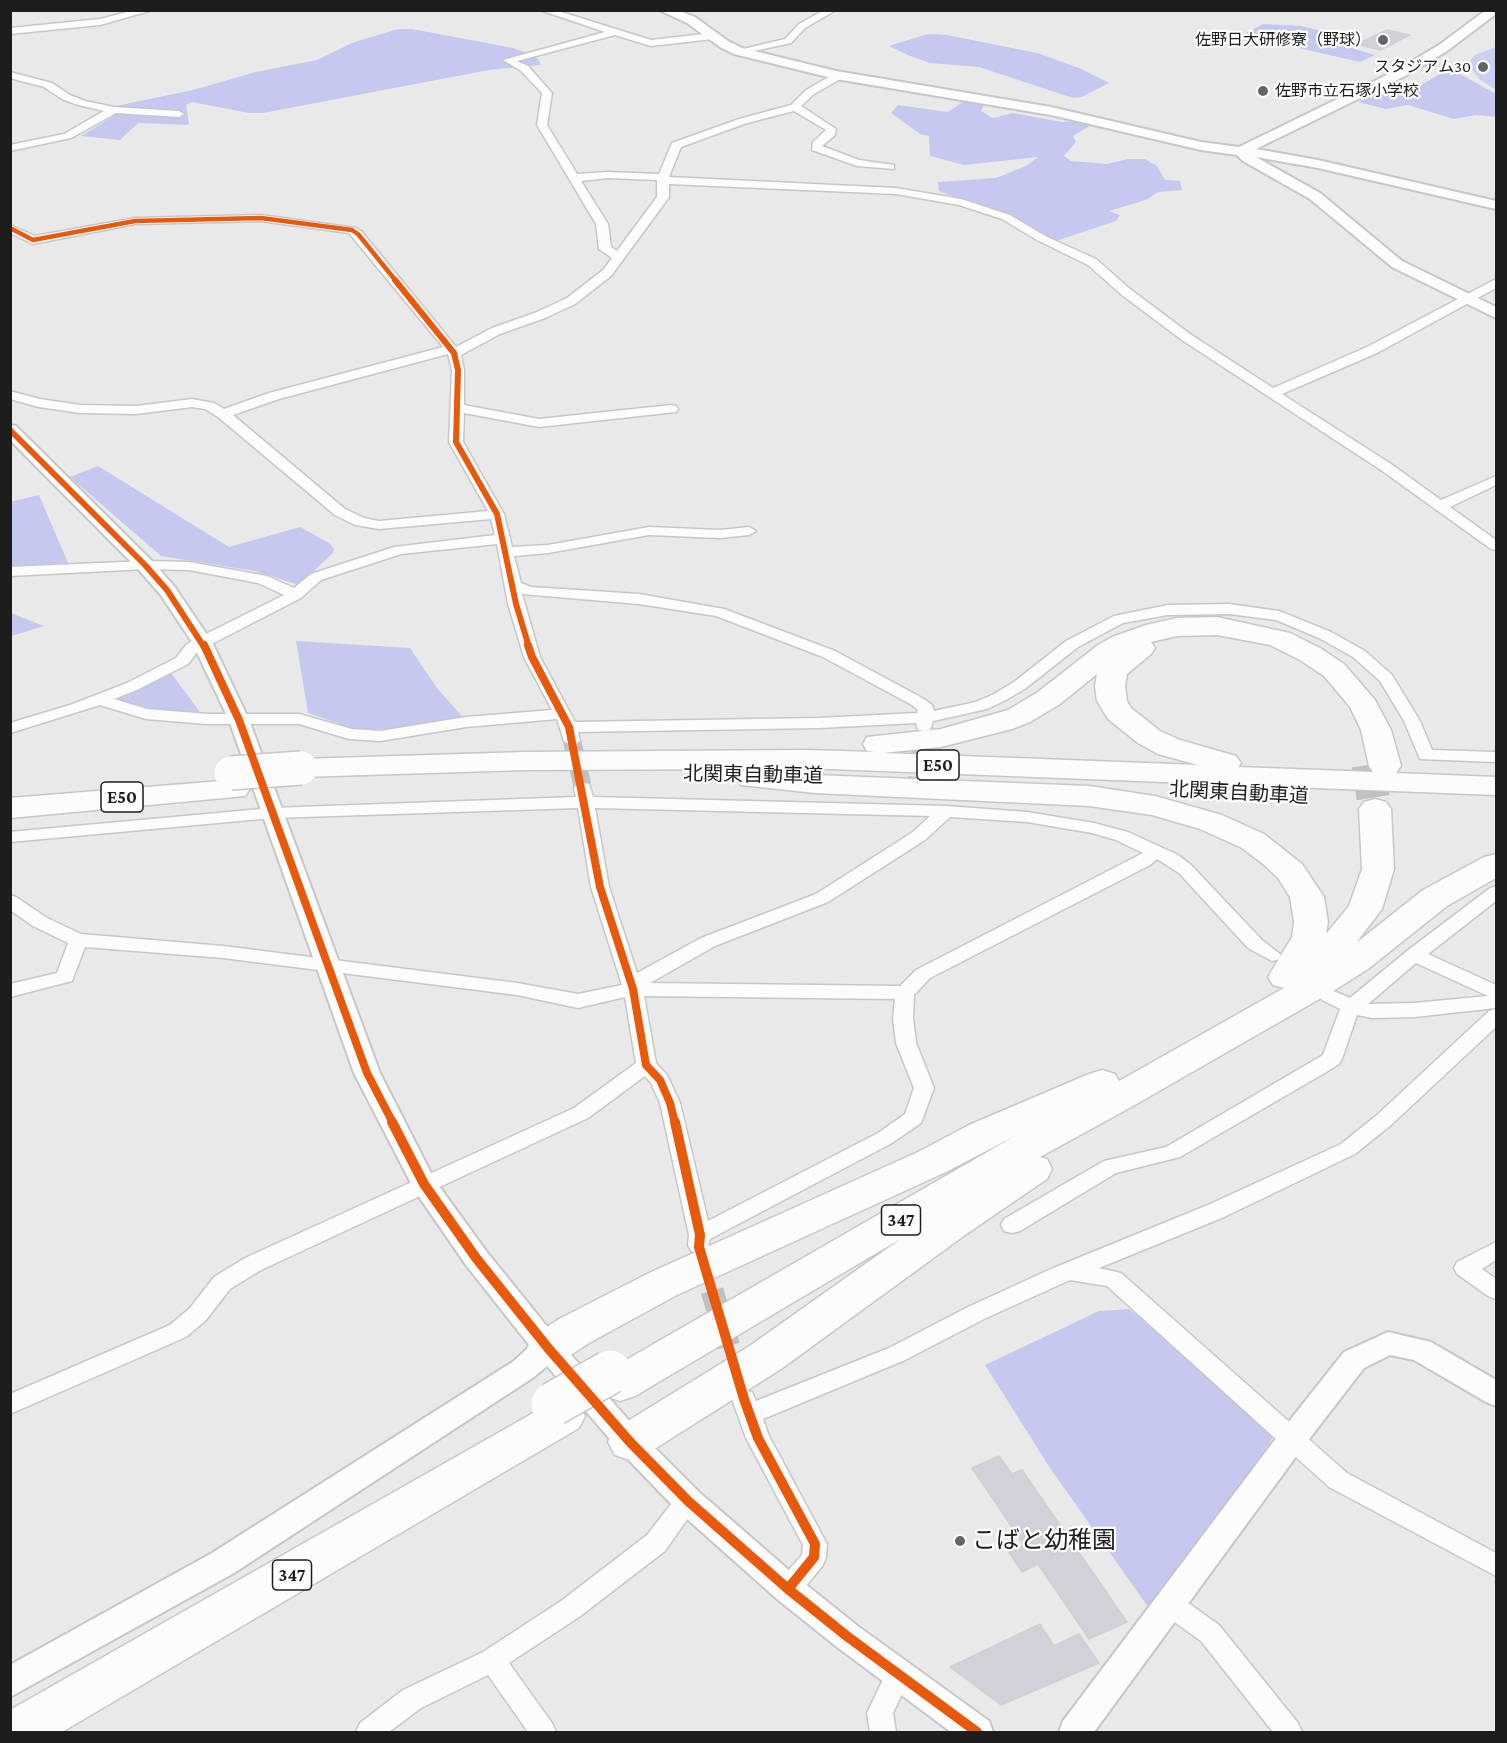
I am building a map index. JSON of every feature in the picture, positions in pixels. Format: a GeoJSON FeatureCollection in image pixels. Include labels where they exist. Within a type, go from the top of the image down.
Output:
{"type":"FeatureCollection","features":[{"type":"Feature","properties":{"kind":"highway"},"geometry":{"type":"LineString","coordinates":[[379,766],[525,753],[874,744],[941,738],[984,729],[1019,716],[1049,698],[1108,651],[1122,643],[1156,631],[1196,626],[1228,627],[1259,633],[1299,648],[1328,666],[1350,687],[1364,706],[1376,730],[1377,765],[1351,715],[1332,688],[1300,662],[1256,643],[1213,635],[1153,642],[1135,650],[1112,673],[1110,686],[1112,701],[1119,713],[1133,726],[1169,747],[1206,759],[1288,773],[1497,780]]}},
{"type":"Feature","properties":{"kind":"highway","name":"北関東自動車道"},"geometry":{"type":"LineString","coordinates":[[10,792],[233,781],[303,776],[379,766],[577,760],[805,759],[1497,786]]}},
{"type":"Feature","properties":{"kind":"highway"},"geometry":{"type":"LineString","coordinates":[[709,774],[815,784],[1089,796],[1155,806],[1211,822],[1246,838],[1275,857],[1290,871],[1307,897],[1311,922],[1309,937],[1294,964],[1268,991]]}},
{"type":"Feature","properties":{"kind":"highway","name":"北関東自動車道"},"geometry":{"type":"LineString","coordinates":[[303,776],[709,774],[946,780],[1356,800],[1497,803]]}},
{"type":"Feature","properties":{"kind":"highway","name":"北関東自動車道"},"geometry":{"type":"LineString","coordinates":[[10,808],[233,781]]}},
{"type":"Feature","properties":{"kind":"highway"},"geometry":{"type":"LineString","coordinates":[[1177,1053],[1333,949],[1365,909],[1378,869],[1384,809],[1393,871],[1388,895],[1381,913],[1326,989]]}},
{"type":"Feature","properties":{"kind":"highway"},"geometry":{"type":"LineString","coordinates":[[1177,1053],[1326,989],[1356,961],[1435,898],[1497,864]]}},
{"type":"Feature","properties":{"kind":"highway","name":"347"},"geometry":{"type":"LineString","coordinates":[[18,1732],[996,1149],[1177,1053]]}},
{"type":"Feature","properties":{"kind":"highway"},"geometry":{"type":"LineString","coordinates":[[548,1348],[574,1331],[663,1284],[922,1166],[982,1135],[1111,1090]]}},
{"type":"Feature","properties":{"kind":"highway"},"geometry":{"type":"LineString","coordinates":[[630,1442],[766,1357],[1001,1188],[1051,1157],[1111,1090]]}},
{"type":"Feature","properties":{"kind":"highway","name":"347"},"geometry":{"type":"LineString","coordinates":[[10,1710],[559,1410]]}},
{"type":"Feature","properties":{"kind":"street"},"geometry":{"type":"LineString","coordinates":[[10,31],[82,25],[149,10]]}},
{"type":"Feature","properties":{"kind":"street"},"geometry":{"type":"LineString","coordinates":[[544,10],[651,44],[713,36]]}},
{"type":"Feature","properties":{"kind":"street"},"geometry":{"type":"LineString","coordinates":[[565,16],[581,10]]}},
{"type":"Feature","properties":{"kind":"street"},"geometry":{"type":"LineString","coordinates":[[665,10],[691,20],[740,51],[838,76],[1051,111],[1201,146],[1307,162],[1497,205]]}},
{"type":"Feature","properties":{"kind":"street"},"geometry":{"type":"LineString","coordinates":[[740,51],[788,41],[802,26],[832,10]]}},
{"type":"Feature","properties":{"kind":"street"},"geometry":{"type":"LineString","coordinates":[[1241,151],[1423,61],[1494,10]]}},
{"type":"Feature","properties":{"kind":"street"},"geometry":{"type":"LineString","coordinates":[[615,32],[508,60],[524,68],[547,93],[542,125],[602,225],[605,249],[618,257]]}},
{"type":"Feature","properties":{"kind":"street"},"geometry":{"type":"LineString","coordinates":[[10,75],[48,85],[66,97],[82,103],[114,110],[179,114]]}},
{"type":"Feature","properties":{"kind":"street"},"geometry":{"type":"LineString","coordinates":[[224,414],[274,396],[453,351],[496,330],[541,315],[571,301],[607,273],[663,197],[663,178],[676,145],[743,120],[795,107],[810,92],[838,76]]}},
{"type":"Feature","properties":{"kind":"street"},"geometry":{"type":"LineString","coordinates":[[795,107],[831,129],[831,133],[818,142],[816,148],[857,163],[890,167]]}},
{"type":"Feature","properties":{"kind":"street"},"geometry":{"type":"LineString","coordinates":[[10,148],[67,136],[114,110]]}},
{"type":"Feature","properties":{"kind":"street"},"geometry":{"type":"LineString","coordinates":[[1241,151],[1248,158],[1316,196],[1393,261],[1497,313]]}},
{"type":"Feature","properties":{"kind":"street"},"geometry":{"type":"LineString","coordinates":[[574,177],[608,175],[896,190],[961,202],[1006,217],[1041,238],[1092,262],[1126,292],[1186,337],[1442,505],[1497,546]]}},
{"type":"Feature","properties":{"kind":"street"},"geometry":{"type":"LineString","coordinates":[[10,228],[33,240],[135,221],[261,218],[352,230],[358,234],[453,351],[458,370],[456,442],[497,514],[516,604],[532,657],[568,727]]}},
{"type":"Feature","properties":{"kind":"street"},"geometry":{"type":"LineString","coordinates":[[1273,393],[1372,350],[1497,283]]}},
{"type":"Feature","properties":{"kind":"street"},"geometry":{"type":"LineString","coordinates":[[10,394],[39,403],[89,410],[136,410],[192,403],[208,406],[224,414],[340,512],[360,522],[379,525],[497,514]]}},
{"type":"Feature","properties":{"kind":"street"},"geometry":{"type":"LineString","coordinates":[[457,408],[539,423],[671,409]]}},
{"type":"Feature","properties":{"kind":"street"},"geometry":{"type":"LineString","coordinates":[[10,430],[111,528],[145,565],[167,590],[202,642],[239,720],[367,1073],[424,1184],[476,1258],[548,1348],[630,1442],[688,1501],[788,1589],[898,1675],[977,1732]]}},
{"type":"Feature","properties":{"kind":"street"},"geometry":{"type":"LineString","coordinates":[[1442,505],[1497,480]]}},
{"type":"Feature","properties":{"kind":"street"},"geometry":{"type":"LineString","coordinates":[[10,728],[101,699],[133,686],[182,661],[192,648],[202,642],[296,595],[316,577],[368,558],[431,546],[504,546],[548,549],[649,531],[720,534],[749,531]]}},
{"type":"Feature","properties":{"kind":"street"},"geometry":{"type":"LineString","coordinates":[[10,572],[145,565],[189,566],[262,579],[296,595]]}},
{"type":"Feature","properties":{"kind":"street"},"geometry":{"type":"LineString","coordinates":[[514,586],[529,591],[639,599],[719,612],[829,654],[858,669],[926,708],[924,725]]}},
{"type":"Feature","properties":{"kind":"street"},"geometry":{"type":"LineString","coordinates":[[101,699],[116,706],[146,714],[239,720],[299,719],[329,726],[349,734],[380,736],[466,722],[568,727],[843,722],[924,725],[1000,696],[1020,685],[1072,644],[1098,628],[1119,619],[1168,610],[1229,609],[1279,616],[1325,635],[1359,654],[1386,678],[1412,721],[1426,755],[1497,757]]}},
{"type":"Feature","properties":{"kind":"street"},"geometry":{"type":"LineString","coordinates":[[584,795],[600,887],[633,989],[646,1065],[660,1080],[670,1103],[700,1241],[885,1138],[914,1118],[924,1088],[906,1043],[903,1018],[905,993],[923,975],[1144,861],[1155,852]]}},
{"type":"Feature","properties":{"kind":"street"},"geometry":{"type":"LineString","coordinates":[[10,837],[272,813],[584,795],[914,803],[945,812],[1052,820],[1122,837],[1172,859],[1185,869],[1255,944],[1272,955]]}},
{"type":"Feature","properties":{"kind":"street"},"geometry":{"type":"LineString","coordinates":[[633,989],[646,976],[708,942],[822,898],[920,836],[945,812]]}},
{"type":"Feature","properties":{"kind":"street"},"geometry":{"type":"LineString","coordinates":[[1012,1225],[1111,1166],[1173,1152],[1332,1059],[1344,1020],[1351,1007],[1414,955],[1497,892]]}},
{"type":"Feature","properties":{"kind":"street"},"geometry":{"type":"LineString","coordinates":[[10,901],[40,922],[78,940],[223,952],[517,989],[578,1001],[633,989],[905,993]]}},
{"type":"Feature","properties":{"kind":"street"},"geometry":{"type":"LineString","coordinates":[[10,991],[65,977],[78,940]]}},
{"type":"Feature","properties":{"kind":"street"},"geometry":{"type":"LineString","coordinates":[[1414,955],[1497,992]]}},
{"type":"Feature","properties":{"kind":"street"},"geometry":{"type":"LineString","coordinates":[[1326,989],[1351,1007],[1372,1011],[1415,1010],[1497,1002]]}},
{"type":"Feature","properties":{"kind":"street"},"geometry":{"type":"LineString","coordinates":[[788,1589],[814,1557],[814,1544],[759,1438],[747,1406],[897,1354],[976,1313],[1070,1271],[1216,1211],[1348,1149],[1384,1120],[1497,1016]]}},
{"type":"Feature","properties":{"kind":"street"},"geometry":{"type":"LineString","coordinates":[[10,1405],[178,1331],[198,1314],[222,1282],[253,1264],[581,1113],[646,1065]]}},
{"type":"Feature","properties":{"kind":"street"},"geometry":{"type":"LineString","coordinates":[[1497,1250],[1465,1268],[1497,1290]]}},
{"type":"Feature","properties":{"kind":"street"},"geometry":{"type":"LineString","coordinates":[[1070,1271],[1113,1279],[1338,1480],[1497,1565]]}},
{"type":"Feature","properties":{"kind":"street"},"geometry":{"type":"LineString","coordinates":[[1075,1732],[1293,1438],[1354,1360],[1388,1343],[1420,1350],[1497,1394]]}},
{"type":"Feature","properties":{"kind":"street"},"geometry":{"type":"LineString","coordinates":[[10,1682],[224,1563],[524,1369],[548,1348]]}},
{"type":"Feature","properties":{"kind":"street"},"geometry":{"type":"LineString","coordinates":[[369,1732],[412,1699],[492,1660],[570,1609],[656,1543],[688,1501]]}},
{"type":"Feature","properties":{"kind":"street"},"geometry":{"type":"LineString","coordinates":[[1171,1605],[1210,1633],[1289,1732]]}},
{"type":"Feature","properties":{"kind":"street"},"geometry":{"type":"LineString","coordinates":[[492,1660],[543,1732]]}},
{"type":"Feature","properties":{"kind":"street"},"geometry":{"type":"LineString","coordinates":[[883,1732],[880,1713],[898,1675]]}},
{"type":"Feature","properties":{"kind":"shaded area"},"geometry":{"type":"Polygon","coordinates":[[[1263,24],[1301,26],[1341,36],[1338,44],[1375,55],[1360,62],[1242,35],[1263,24]]]}},
{"type":"Feature","properties":{"kind":"shaded area"},"geometry":{"type":"Polygon","coordinates":[[[398,29],[412,29],[513,48],[530,54],[538,59],[541,65],[489,70],[263,113],[249,113],[192,102],[186,105],[189,124],[187,125],[138,123],[120,140],[81,136],[122,111],[116,106],[193,90],[256,72],[317,60],[352,43],[398,29]]]}},
{"type":"Feature","properties":{"kind":"shaded area"},"geometry":{"type":"Polygon","coordinates":[[[928,34],[947,35],[1037,53],[1079,68],[1109,83],[1082,97],[1073,98],[979,67],[930,63],[889,46],[928,34]]]}},
{"type":"Feature","properties":{"kind":"shaded area","name":"スタジアム30"},"geometry":{"type":"Polygon","coordinates":[[[1496,47],[1496,90],[1480,80],[1469,66],[1471,59],[1477,54],[1496,47]]]}},
{"type":"Feature","properties":{"kind":"shaded area"},"geometry":{"type":"Polygon","coordinates":[[[1449,68],[1496,94],[1496,117],[1476,115],[1454,119],[1408,105],[1386,109],[1358,102],[1385,88],[1410,92],[1449,68]]]}},
{"type":"Feature","properties":{"kind":"shaded area"},"geometry":{"type":"Polygon","coordinates":[[[970,97],[986,100],[981,111],[993,118],[1013,113],[1091,125],[1073,136],[1076,142],[1064,156],[1071,161],[1107,164],[1128,159],[1145,159],[1157,166],[1165,180],[1180,181],[1182,190],[1158,192],[1146,200],[1109,211],[1120,215],[1116,221],[1050,243],[1006,217],[939,191],[938,182],[996,178],[1026,166],[1038,157],[964,165],[930,156],[929,136],[920,134],[891,113],[898,105],[948,112],[970,97]]]}},
{"type":"Feature","properties":{"kind":"shaded area"},"geometry":{"type":"Polygon","coordinates":[[[98,466],[229,547],[300,527],[329,543],[334,548],[333,553],[299,585],[255,571],[161,556],[70,477],[98,466]]]}},
{"type":"Feature","properties":{"kind":"shaded area"},"geometry":{"type":"Polygon","coordinates":[[[39,495],[68,563],[11,570],[10,502],[39,495]]]}},
{"type":"Feature","properties":{"kind":"shaded area"},"geometry":{"type":"Polygon","coordinates":[[[11,613],[44,626],[11,636],[11,613]]]}},
{"type":"Feature","properties":{"kind":"shaded area"},"geometry":{"type":"Polygon","coordinates":[[[296,641],[410,648],[437,688],[467,722],[465,728],[458,730],[355,729],[308,713],[296,641]]]}},
{"type":"Feature","properties":{"kind":"shaded area"},"geometry":{"type":"Polygon","coordinates":[[[171,673],[200,712],[151,709],[110,697],[171,673]]]}},
{"type":"Feature","properties":{"kind":"shaded area"},"geometry":{"type":"Polygon","coordinates":[[[1129,1309],[1278,1429],[1158,1621],[1050,1468],[985,1365],[1099,1311],[1129,1309]]]}},
{"type":"Feature","properties":{"kind":"building","name":"佐野日大研修寮（野球）"},"geometry":{"type":"Polygon","coordinates":[[[1387,30],[1410,35],[1380,50],[1357,44],[1387,30]]]}},
{"type":"Feature","properties":{"kind":"building","name":"こばと幼稚園"},"geometry":{"type":"Polygon","coordinates":[[[999,1456],[1012,1474],[1022,1470],[1127,1622],[1089,1639],[1038,1564],[1022,1572],[1009,1552],[1024,1545],[972,1468],[999,1456]]]}},
{"type":"Feature","properties":{"kind":"building"},"geometry":{"type":"Polygon","coordinates":[[[1040,1624],[1054,1646],[1079,1634],[1099,1663],[1001,1705],[950,1667],[1040,1624]]]}},
{"type":"Feature","properties":{"kind":"tunnel"},"geometry":{"type":"LineString","coordinates":[[915,795],[923,732]]}},
{"type":"Feature","properties":{"kind":"tunnel"},"geometry":{"type":"LineString","coordinates":[[572,741],[583,788]]}},
{"type":"Feature","properties":{"kind":"tunnel"},"geometry":{"type":"LineString","coordinates":[[1368,765],[1375,809]]}},
{"type":"Feature","properties":{"kind":"tunnel"},"geometry":{"type":"LineString","coordinates":[[702,1257],[739,1381]]}},
{"type":"Feature","properties":{"kind":"cycle path"},"geometry":{"type":"LineString","coordinates":[[10,228],[33,240],[135,221],[261,218],[352,230],[358,234],[454,353],[458,370],[456,442],[497,514],[516,604],[532,657],[569,727],[600,887],[633,989],[646,1065],[660,1080],[670,1103],[700,1235],[699,1247],[744,1399],[758,1438],[815,1544],[814,1557],[788,1589]]}},
{"type":"Feature","properties":{"kind":"cycle path"},"geometry":{"type":"LineString","coordinates":[[10,430],[145,565],[167,590],[202,642],[239,720],[367,1073],[424,1184],[476,1258],[548,1348],[630,1442],[688,1501],[788,1589],[848,1637],[977,1732]]}},
{"type":"Feature","properties":{"kind":"place","name":"佐野日大研修寮（野球）"},"geometry":{"type":"Point","coordinates":[1383,40]}},
{"type":"Feature","properties":{"kind":"place","name":"スタジアム30"},"geometry":{"type":"Point","coordinates":[1483,67]}},
{"type":"Feature","properties":{"kind":"place","name":"佐野市立石塚小学校"},"geometry":{"type":"Point","coordinates":[1263,91]}},
{"type":"Feature","properties":{"kind":"place","name":"こばと幼稚園"},"geometry":{"type":"Point","coordinates":[960,1541]}}]}
